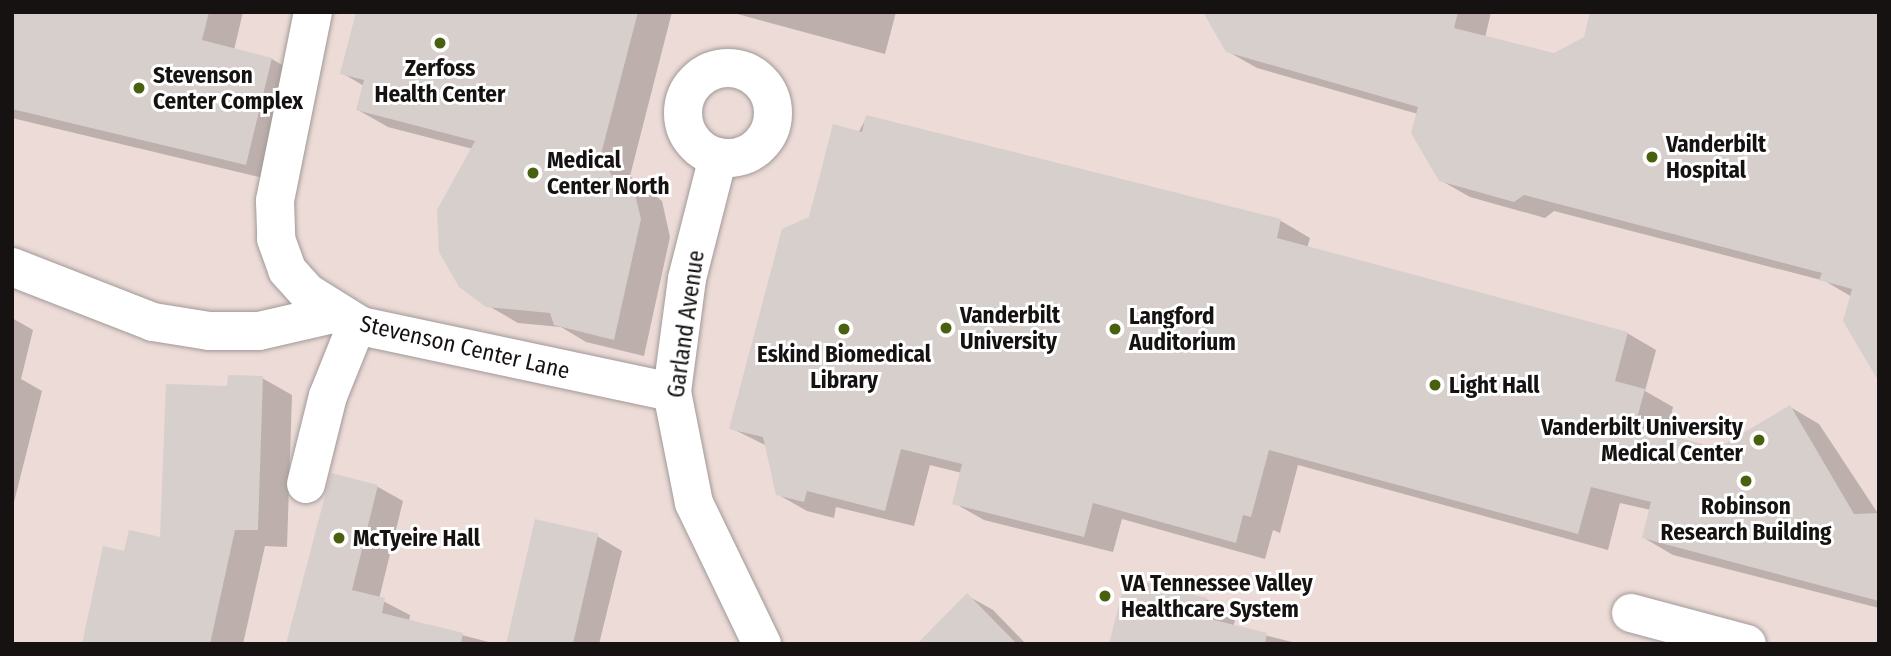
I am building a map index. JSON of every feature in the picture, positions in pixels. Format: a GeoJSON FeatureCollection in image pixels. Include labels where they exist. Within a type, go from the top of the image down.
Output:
{"type":"FeatureCollection","features":[{"type":"Feature","properties":{"kind":"street","name":"Stevenson Center Lane"},"geometry":{"type":"LineString","coordinates":[[313,12],[275,201],[276,239],[287,270],[345,319],[672,392]]}},
{"type":"Feature","properties":{"kind":"street","name":"Garland Avenue"},"geometry":{"type":"LineString","coordinates":[[718,157],[687,279],[672,392],[694,503],[762,644]]}},
{"type":"Feature","properties":{"kind":"street"},"geometry":{"type":"LineString","coordinates":[[12,267],[153,322],[209,331],[259,331],[345,319],[306,484]]}},
{"type":"Feature","properties":{"kind":"street"},"geometry":{"type":"LineString","coordinates":[[1631,613],[1747,644]]}},
{"type":"Feature","properties":{"kind":"shaded area","name":"Vanderbilt University"},"geometry":{"type":"Polygon","coordinates":[[[12,12],[1879,12],[1879,644],[12,644],[12,12]]]}},
{"type":"Feature","properties":{"kind":"building","name":"Stevenson Center Complex"},"geometry":{"type":"Polygon","coordinates":[[[12,12],[209,12],[202,40],[272,58],[246,165],[12,109],[12,12]]]}},
{"type":"Feature","properties":{"kind":"building","name":"Medical Center North"},"geometry":{"type":"Polygon","coordinates":[[[356,12],[638,12],[600,158],[620,187],[632,182],[641,219],[614,340],[554,325],[550,313],[486,307],[459,287],[439,252],[437,210],[475,141],[356,110],[364,80],[340,74],[356,12]]]}},
{"type":"Feature","properties":{"kind":"building","name":"Vanderbilt Hospital"},"geometry":{"type":"Polygon","coordinates":[[[1203,12],[1458,12],[1454,28],[1554,53],[1584,37],[1590,12],[1879,12],[1879,382],[1843,321],[1852,289],[1819,280],[1822,273],[1524,195],[1514,202],[1439,181],[1411,133],[1418,107],[1226,52],[1203,12]]]}},
{"type":"Feature","properties":{"kind":"building"},"geometry":{"type":"Polygon","coordinates":[[[866,115],[1281,219],[1277,238],[1628,332],[1615,381],[1645,389],[1635,426],[1718,448],[1790,405],[1854,514],[1879,513],[1879,601],[1642,538],[1651,502],[1591,487],[1578,534],[1269,450],[1251,517],[1243,515],[1236,543],[1093,503],[1084,537],[952,504],[962,464],[901,449],[885,511],[807,491],[804,502],[776,495],[763,437],[729,429],[782,229],[809,217],[833,124],[862,132],[866,115]]]}},
{"type":"Feature","properties":{"kind":"building"},"geometry":{"type":"Polygon","coordinates":[[[228,375],[263,376],[258,530],[235,530],[210,644],[82,644],[103,546],[124,551],[129,530],[160,537],[166,384],[227,386],[228,375]]]}},
{"type":"Feature","properties":{"kind":"building","name":"McTyeire Hall"},"geometry":{"type":"Polygon","coordinates":[[[331,473],[378,485],[352,590],[385,598],[382,613],[463,633],[461,644],[286,644],[331,473]]]}},
{"type":"Feature","properties":{"kind":"building","name":"McTyeire Hall"},"geometry":{"type":"Polygon","coordinates":[[[535,519],[598,534],[573,644],[506,644],[535,519]]]}},
{"type":"Feature","properties":{"kind":"building"},"geometry":{"type":"Polygon","coordinates":[[[1126,577],[1207,598],[1202,617],[1267,633],[1265,644],[1109,644],[1126,577]]]}},
{"type":"Feature","properties":{"kind":"building"},"geometry":{"type":"Polygon","coordinates":[[[967,593],[1017,644],[917,644],[967,593]]]}},
{"type":"Feature","properties":{"kind":"place","name":"Zerfoss Health Center"},"geometry":{"type":"Point","coordinates":[440,43]}},
{"type":"Feature","properties":{"kind":"place","name":"Stevenson Center Complex"},"geometry":{"type":"Point","coordinates":[139,88]}},
{"type":"Feature","properties":{"kind":"place","name":"Vanderbilt Hospital"},"geometry":{"type":"Point","coordinates":[1652,157]}},
{"type":"Feature","properties":{"kind":"place","name":"Medical Center North"},"geometry":{"type":"Point","coordinates":[533,173]}},
{"type":"Feature","properties":{"kind":"place","name":"Vanderbilt University"},"geometry":{"type":"Point","coordinates":[946,328]}},
{"type":"Feature","properties":{"kind":"place","name":"Eskind Biomedical Library"},"geometry":{"type":"Point","coordinates":[844,329]}},
{"type":"Feature","properties":{"kind":"place","name":"Langford Auditorium"},"geometry":{"type":"Point","coordinates":[1115,329]}},
{"type":"Feature","properties":{"kind":"place","name":"Light Hall"},"geometry":{"type":"Point","coordinates":[1435,385]}},
{"type":"Feature","properties":{"kind":"place","name":"Vanderbilt University Medical Center"},"geometry":{"type":"Point","coordinates":[1759,440]}},
{"type":"Feature","properties":{"kind":"place","name":"Robinson Research Building"},"geometry":{"type":"Point","coordinates":[1746,481]}},
{"type":"Feature","properties":{"kind":"place","name":"McTyeire Hall"},"geometry":{"type":"Point","coordinates":[339,538]}},
{"type":"Feature","properties":{"kind":"place","name":"VA Tennessee Valley Healthcare System"},"geometry":{"type":"Point","coordinates":[1105,596]}}]}
